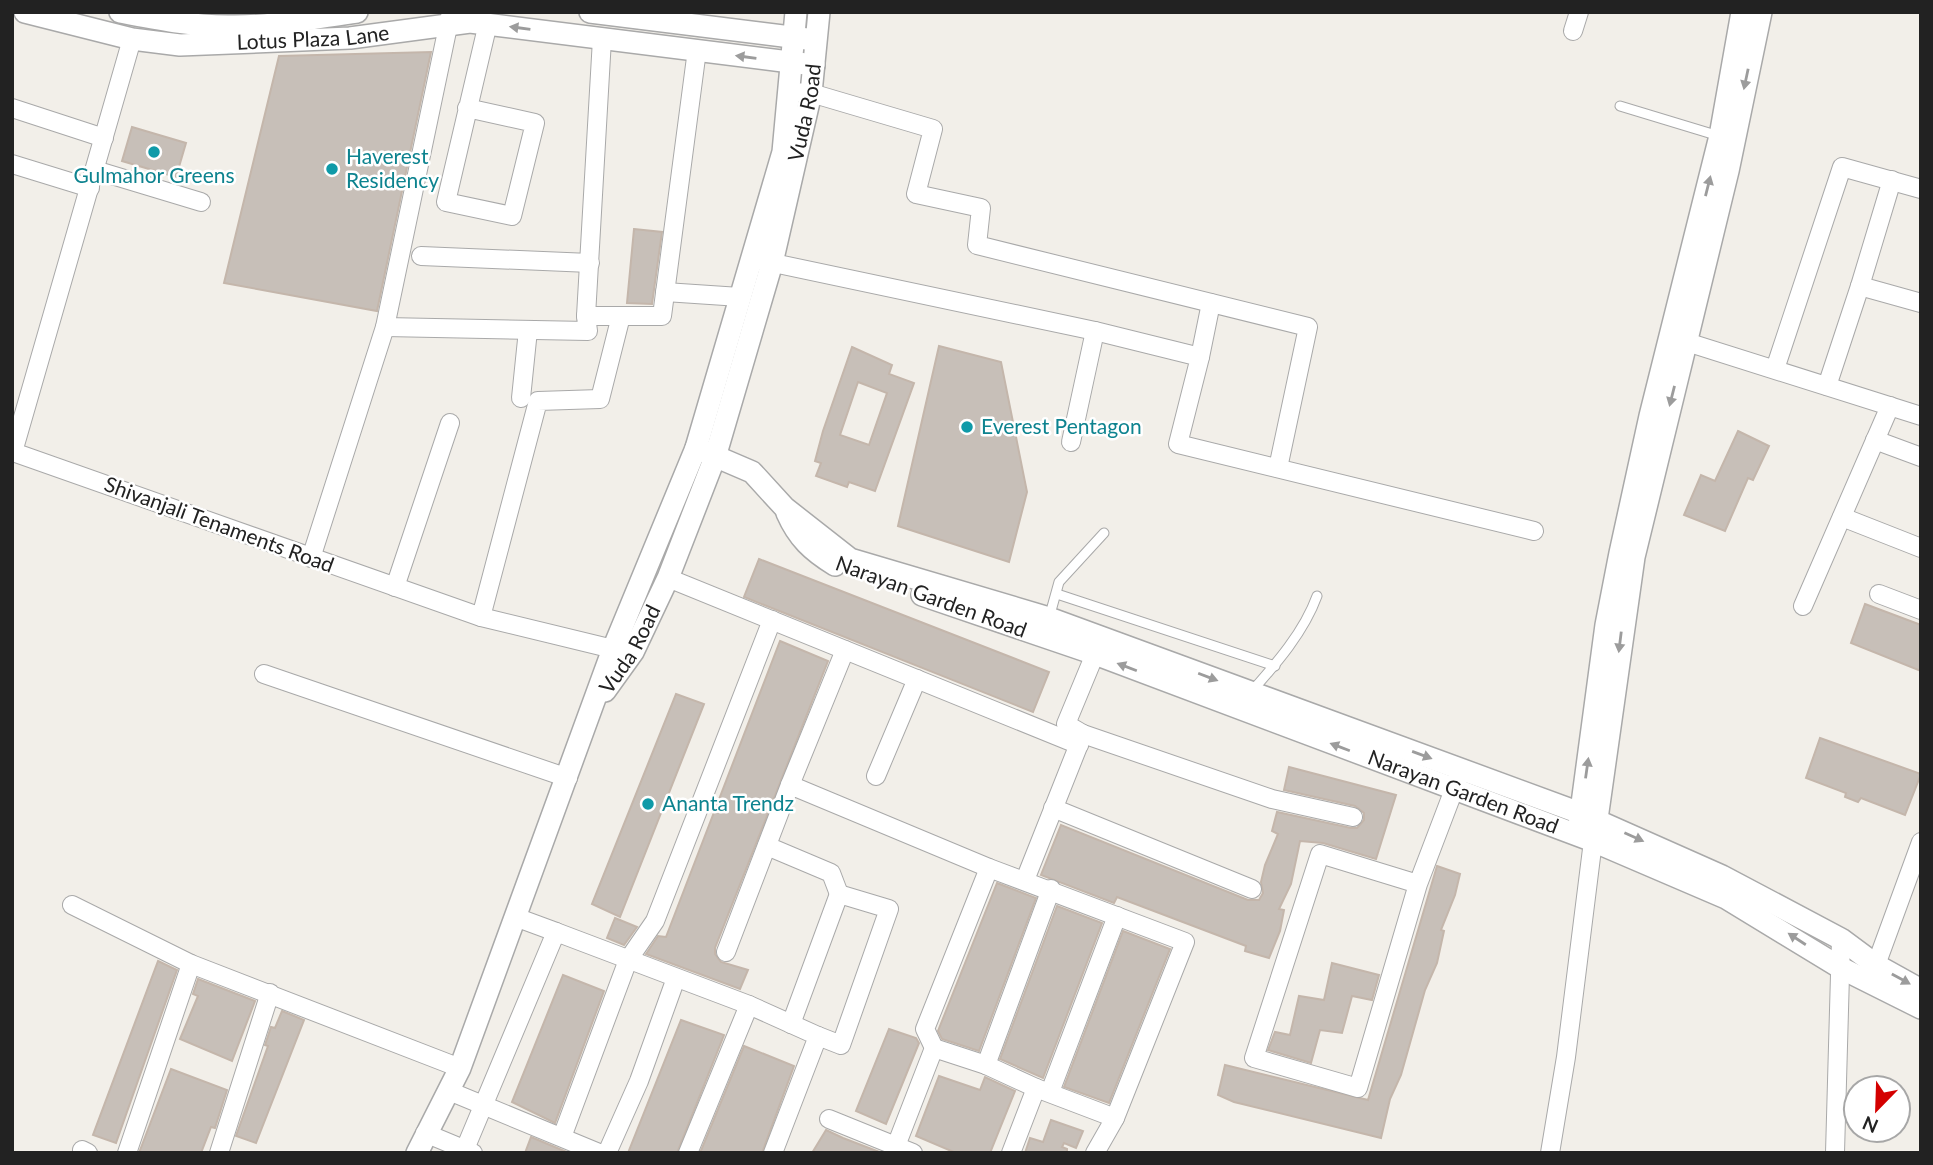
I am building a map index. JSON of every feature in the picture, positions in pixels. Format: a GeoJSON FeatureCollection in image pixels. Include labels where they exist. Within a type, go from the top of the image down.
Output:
{"type":"FeatureCollection","features":[{"type":"Feature","properties":{"kind":"street","name":"Lotus Plaza Lane"},"geometry":{"type":"LineString","coordinates":[[24,12],[132,39],[183,27],[262,25],[357,12]]}},
{"type":"Feature","properties":{"kind":"street","name":"Lotus Plaza Lane"},"geometry":{"type":"LineString","coordinates":[[118,12],[183,27],[350,38],[466,19],[814,65]]}},
{"type":"Feature","properties":{"kind":"street"},"geometry":{"type":"LineString","coordinates":[[110,34],[118,12]]}},
{"type":"Feature","properties":{"kind":"street"},"geometry":{"type":"LineString","coordinates":[[590,12],[816,39]]}},
{"type":"Feature","properties":{"kind":"street","name":"Vuda Road"},"geometry":{"type":"LineString","coordinates":[[796,12],[791,64],[800,93]]}},
{"type":"Feature","properties":{"kind":"street","name":"Vuda Road"},"geometry":{"type":"LineString","coordinates":[[594,706],[634,652],[668,578],[762,261],[800,93],[814,65],[819,12]]}},
{"type":"Feature","properties":{"kind":"street"},"geometry":{"type":"LineString","coordinates":[[1573,31],[1579,12]]}},
{"type":"Feature","properties":{"kind":"street"},"geometry":{"type":"LineString","coordinates":[[1678,339],[1720,136],[1742,12]]}},
{"type":"Feature","properties":{"kind":"street"},"geometry":{"type":"LineString","coordinates":[[1550,1153],[1566,1057],[1586,838],[1618,565],[1678,339],[1728,171],[1761,12]]}},
{"type":"Feature","properties":{"kind":"street"},"geometry":{"type":"LineString","coordinates":[[466,19],[467,108],[446,202],[512,216],[536,123],[467,108]]}},
{"type":"Feature","properties":{"kind":"street"},"geometry":{"type":"LineString","coordinates":[[311,558],[385,327],[466,19]]}},
{"type":"Feature","properties":{"kind":"street","name":"Shivanjali Tenaments Road"},"geometry":{"type":"LineString","coordinates":[[132,39],[13,452],[481,617],[612,649]]}},
{"type":"Feature","properties":{"kind":"street"},"geometry":{"type":"LineString","coordinates":[[385,327],[588,331],[586,316],[602,39]]}},
{"type":"Feature","properties":{"kind":"street"},"geometry":{"type":"LineString","coordinates":[[586,316],[662,316],[697,50]]}},
{"type":"Feature","properties":{"kind":"street"},"geometry":{"type":"LineString","coordinates":[[800,93],[933,129],[916,194],[981,208],[977,245],[1308,327],[1278,468]]}},
{"type":"Feature","properties":{"kind":"street"},"geometry":{"type":"LineString","coordinates":[[12,108],[104,138]]}},
{"type":"Feature","properties":{"kind":"street"},"geometry":{"type":"LineString","coordinates":[[12,164],[90,188]]}},
{"type":"Feature","properties":{"kind":"street"},"geometry":{"type":"LineString","coordinates":[[1775,369],[1842,167],[1921,189]]}},
{"type":"Feature","properties":{"kind":"street"},"geometry":{"type":"LineString","coordinates":[[95,170],[201,202]]}},
{"type":"Feature","properties":{"kind":"street"},"geometry":{"type":"LineString","coordinates":[[1827,386],[1892,180]]}},
{"type":"Feature","properties":{"kind":"street"},"geometry":{"type":"LineString","coordinates":[[421,256],[590,263]]}},
{"type":"Feature","properties":{"kind":"street"},"geometry":{"type":"LineString","coordinates":[[762,261],[1095,331],[1200,357]]}},
{"type":"Feature","properties":{"kind":"street","name":"Vuda Road"},"geometry":{"type":"LineString","coordinates":[[594,706],[612,649],[706,452],[740,297],[762,261]]}},
{"type":"Feature","properties":{"kind":"street"},"geometry":{"type":"LineString","coordinates":[[1860,286],[1921,303]]}},
{"type":"Feature","properties":{"kind":"street"},"geometry":{"type":"LineString","coordinates":[[666,292],[740,297]]}},
{"type":"Feature","properties":{"kind":"street"},"geometry":{"type":"LineString","coordinates":[[1211,303],[1178,444],[1534,531]]}},
{"type":"Feature","properties":{"kind":"street"},"geometry":{"type":"LineString","coordinates":[[481,617],[538,401],[600,399],[621,316]]}},
{"type":"Feature","properties":{"kind":"street"},"geometry":{"type":"LineString","coordinates":[[521,398],[528,330]]}},
{"type":"Feature","properties":{"kind":"street"},"geometry":{"type":"LineString","coordinates":[[1072,442],[1095,331]]}},
{"type":"Feature","properties":{"kind":"street"},"geometry":{"type":"LineString","coordinates":[[1678,339],[1921,416]]}},
{"type":"Feature","properties":{"kind":"street"},"geometry":{"type":"LineString","coordinates":[[1803,606],[1890,406]]}},
{"type":"Feature","properties":{"kind":"street"},"geometry":{"type":"LineString","coordinates":[[396,587],[450,423]]}},
{"type":"Feature","properties":{"kind":"street"},"geometry":{"type":"LineString","coordinates":[[1875,440],[1921,457]]}},
{"type":"Feature","properties":{"kind":"street"},"geometry":{"type":"LineString","coordinates":[[706,452],[745,469],[785,508]]}},
{"type":"Feature","properties":{"kind":"street","name":"Narayan Garden Road"},"geometry":{"type":"LineString","coordinates":[[785,508],[850,559],[1049,618],[1100,647],[1455,790],[1586,838],[1726,898],[1840,968],[1921,1008]]}},
{"type":"Feature","properties":{"kind":"street","name":"Narayan Garden Road"},"geometry":{"type":"LineString","coordinates":[[785,508],[796,534],[807,546],[838,566],[1250,693],[1589,817],[1722,876],[1841,939],[1876,965],[1921,990]]}},
{"type":"Feature","properties":{"kind":"street"},"geometry":{"type":"LineString","coordinates":[[1842,517],[1921,548]]}},
{"type":"Feature","properties":{"kind":"street"},"geometry":{"type":"LineString","coordinates":[[668,578],[917,679],[1081,739],[1272,799],[1353,817]]}},
{"type":"Feature","properties":{"kind":"street"},"geometry":{"type":"LineString","coordinates":[[1879,594],[1921,610]]}},
{"type":"Feature","properties":{"kind":"street"},"geometry":{"type":"LineString","coordinates":[[562,1138],[628,960],[655,922],[772,620]]}},
{"type":"Feature","properties":{"kind":"street"},"geometry":{"type":"LineString","coordinates":[[1081,739],[1066,724],[1100,647]]}},
{"type":"Feature","properties":{"kind":"street"},"geometry":{"type":"LineString","coordinates":[[726,952],[845,650]]}},
{"type":"Feature","properties":{"kind":"street"},"geometry":{"type":"LineString","coordinates":[[264,674],[568,778]]}},
{"type":"Feature","properties":{"kind":"street"},"geometry":{"type":"LineString","coordinates":[[876,776],[917,679]]}},
{"type":"Feature","properties":{"kind":"street"},"geometry":{"type":"LineString","coordinates":[[447,1146],[541,927],[568,778],[594,706]]}},
{"type":"Feature","properties":{"kind":"street"},"geometry":{"type":"LineString","coordinates":[[1025,880],[1081,739]]}},
{"type":"Feature","properties":{"kind":"street"},"geometry":{"type":"LineString","coordinates":[[1418,884],[1320,854],[1254,1058],[1358,1088],[1418,884],[1461,769]]}},
{"type":"Feature","properties":{"kind":"street"},"geometry":{"type":"LineString","coordinates":[[790,785],[989,868],[1051,889],[1185,943],[1115,1118],[1095,1153]]}},
{"type":"Feature","properties":{"kind":"street"},"geometry":{"type":"LineString","coordinates":[[1053,808],[1252,889]]}},
{"type":"Feature","properties":{"kind":"street"},"geometry":{"type":"LineString","coordinates":[[1876,965],[1921,842]]}},
{"type":"Feature","properties":{"kind":"street"},"geometry":{"type":"LineString","coordinates":[[766,846],[831,873],[839,894],[791,1024]]}},
{"type":"Feature","properties":{"kind":"street"},"geometry":{"type":"LineString","coordinates":[[896,1146],[934,1048],[925,1029],[989,868]]}},
{"type":"Feature","properties":{"kind":"street"},"geometry":{"type":"LineString","coordinates":[[986,1065],[1051,889]]}},
{"type":"Feature","properties":{"kind":"street"},"geometry":{"type":"LineString","coordinates":[[541,927],[749,1005],[841,1045],[889,909],[839,894]]}},
{"type":"Feature","properties":{"kind":"street"},"geometry":{"type":"LineString","coordinates":[[72,905],[191,964],[460,1068]]}},
{"type":"Feature","properties":{"kind":"street"},"geometry":{"type":"LineString","coordinates":[[1012,1153],[1043,1090],[1118,916]]}},
{"type":"Feature","properties":{"kind":"street"},"geometry":{"type":"LineString","coordinates":[[447,1146],[469,1100],[460,1068],[541,927]]}},
{"type":"Feature","properties":{"kind":"street"},"geometry":{"type":"LineString","coordinates":[[1836,1153],[1841,939]]}},
{"type":"Feature","properties":{"kind":"street"},"geometry":{"type":"LineString","coordinates":[[127,1153],[191,964]]}},
{"type":"Feature","properties":{"kind":"street"},"geometry":{"type":"LineString","coordinates":[[607,1153],[639,1081],[676,978]]}},
{"type":"Feature","properties":{"kind":"street"},"geometry":{"type":"LineString","coordinates":[[219,1153],[270,993]]}},
{"type":"Feature","properties":{"kind":"street"},"geometry":{"type":"LineString","coordinates":[[688,1153],[749,1005]]}},
{"type":"Feature","properties":{"kind":"street"},"geometry":{"type":"LineString","coordinates":[[773,1153],[818,1036]]}},
{"type":"Feature","properties":{"kind":"street"},"geometry":{"type":"LineString","coordinates":[[934,1048],[986,1065],[1115,1118]]}},
{"type":"Feature","properties":{"kind":"street"},"geometry":{"type":"LineString","coordinates":[[469,1100],[599,1153]]}},
{"type":"Feature","properties":{"kind":"street"},"geometry":{"type":"LineString","coordinates":[[829,1119],[914,1153]]}},
{"type":"Feature","properties":{"kind":"lane"},"geometry":{"type":"LineString","coordinates":[[1620,106],[1720,136]]}},
{"type":"Feature","properties":{"kind":"lane"},"geometry":{"type":"LineString","coordinates":[[1049,618],[1059,582],[1104,533]]}},
{"type":"Feature","properties":{"kind":"lane"},"geometry":{"type":"LineString","coordinates":[[1057,594],[1275,666]]}},
{"type":"Feature","properties":{"kind":"lane"},"geometry":{"type":"LineString","coordinates":[[1250,693],[1275,666],[1317,596]]}},
{"type":"Feature","properties":{"kind":"building","name":"Haverest Residency"},"geometry":{"type":"Polygon","coordinates":[[[431,52],[377,311],[224,283],[279,56],[431,52]]]}},
{"type":"Feature","properties":{"kind":"building","name":"Gulmahor Greens"},"geometry":{"type":"Polygon","coordinates":[[[132,127],[186,143],[176,177],[122,161],[132,127]]]}},
{"type":"Feature","properties":{"kind":"building"},"geometry":{"type":"Polygon","coordinates":[[[634,229],[662,232],[652,304],[627,303],[634,229]]]}},
{"type":"Feature","properties":{"kind":"building","name":"Everest Pentagon"},"geometry":{"type":"Polygon","coordinates":[[[939,346],[1001,362],[1027,492],[1009,562],[898,526],[939,346]]]}},
{"type":"Feature","properties":{"kind":"building"},"geometry":{"type":"Polygon","coordinates":[[[852,347],[892,365],[889,374],[914,383],[875,491],[849,482],[847,487],[816,476],[821,463],[815,461],[852,347]],[[858,382],[840,435],[869,445],[887,393],[858,382]]]}},
{"type":"Feature","properties":{"kind":"building"},"geometry":{"type":"Polygon","coordinates":[[[1738,431],[1769,446],[1753,480],[1748,478],[1725,531],[1684,515],[1701,475],[1715,481],[1738,431]]]}},
{"type":"Feature","properties":{"kind":"building"},"geometry":{"type":"Polygon","coordinates":[[[759,559],[1049,672],[1033,712],[744,597],[759,559]]]}},
{"type":"Feature","properties":{"kind":"building"},"geometry":{"type":"Polygon","coordinates":[[[1865,604],[1921,625],[1921,671],[1851,643],[1865,604]]]}},
{"type":"Feature","properties":{"kind":"building"},"geometry":{"type":"Polygon","coordinates":[[[780,641],[828,661],[715,948],[715,954],[721,962],[748,970],[740,989],[646,954],[658,936],[666,937],[780,641]]]}},
{"type":"Feature","properties":{"kind":"building","name":"Ananta Trendz"},"geometry":{"type":"Polygon","coordinates":[[[676,694],[704,704],[620,917],[592,904],[676,694]]]}},
{"type":"Feature","properties":{"kind":"building"},"geometry":{"type":"Polygon","coordinates":[[[1820,738],[1921,774],[1905,815],[1861,798],[1858,802],[1845,797],[1846,793],[1806,778],[1820,738]]]}},
{"type":"Feature","properties":{"kind":"building"},"geometry":{"type":"Polygon","coordinates":[[[1289,767],[1396,795],[1376,859],[1323,843],[1300,841],[1291,884],[1279,909],[1284,910],[1280,931],[1269,958],[1245,951],[1246,946],[1117,897],[1114,903],[1041,875],[1061,825],[1248,900],[1259,900],[1263,893],[1261,882],[1265,865],[1278,834],[1272,831],[1277,812],[1351,828],[1357,828],[1364,820],[1364,813],[1355,806],[1284,790],[1289,767]]]}},
{"type":"Feature","properties":{"kind":"building"},"geometry":{"type":"Polygon","coordinates":[[[1437,866],[1460,874],[1441,930],[1444,931],[1437,963],[1425,990],[1401,1075],[1390,1099],[1381,1138],[1234,1102],[1218,1095],[1225,1065],[1368,1100],[1437,866]]]}},
{"type":"Feature","properties":{"kind":"building"},"geometry":{"type":"Polygon","coordinates":[[[997,883],[1036,898],[979,1051],[942,1039],[938,1031],[997,883]]]}},
{"type":"Feature","properties":{"kind":"building"},"geometry":{"type":"Polygon","coordinates":[[[1057,906],[1102,923],[1043,1078],[1000,1059],[1057,906]]]}},
{"type":"Feature","properties":{"kind":"building"},"geometry":{"type":"Polygon","coordinates":[[[615,918],[637,927],[624,945],[607,938],[615,918]]]}},
{"type":"Feature","properties":{"kind":"building"},"geometry":{"type":"Polygon","coordinates":[[[1123,931],[1170,949],[1109,1103],[1064,1087],[1123,931]]]}},
{"type":"Feature","properties":{"kind":"building"},"geometry":{"type":"Polygon","coordinates":[[[158,961],[177,970],[116,1143],[93,1135],[158,961]]]}},
{"type":"Feature","properties":{"kind":"building"},"geometry":{"type":"Polygon","coordinates":[[[1332,963],[1379,975],[1372,1000],[1352,996],[1342,1033],[1320,1030],[1311,1063],[1268,1050],[1275,1032],[1290,1035],[1299,996],[1324,1000],[1332,963]]]}},
{"type":"Feature","properties":{"kind":"building"},"geometry":{"type":"Polygon","coordinates":[[[563,975],[604,991],[555,1123],[512,1102],[563,975]]]}},
{"type":"Feature","properties":{"kind":"building"},"geometry":{"type":"Polygon","coordinates":[[[198,979],[255,1001],[232,1061],[180,1039],[198,996],[193,994],[198,979]]]}},
{"type":"Feature","properties":{"kind":"building"},"geometry":{"type":"Polygon","coordinates":[[[282,1011],[304,1020],[256,1143],[236,1136],[268,1046],[265,1045],[271,1027],[275,1028],[282,1011]]]}},
{"type":"Feature","properties":{"kind":"building"},"geometry":{"type":"Polygon","coordinates":[[[681,1020],[724,1035],[677,1153],[628,1153],[681,1020]]]}},
{"type":"Feature","properties":{"kind":"building"},"geometry":{"type":"Polygon","coordinates":[[[889,1029],[916,1038],[919,1043],[886,1124],[856,1111],[889,1029]]]}},
{"type":"Feature","properties":{"kind":"building"},"geometry":{"type":"Polygon","coordinates":[[[744,1046],[794,1066],[762,1153],[700,1153],[744,1046]]]}},
{"type":"Feature","properties":{"kind":"building"},"geometry":{"type":"Polygon","coordinates":[[[171,1069],[227,1090],[215,1128],[211,1127],[201,1153],[139,1153],[171,1069]]]}},
{"type":"Feature","properties":{"kind":"building"},"geometry":{"type":"Polygon","coordinates":[[[939,1076],[980,1090],[985,1077],[1015,1091],[990,1153],[956,1153],[916,1136],[939,1076]]]}},
{"type":"Feature","properties":{"kind":"building"},"geometry":{"type":"Polygon","coordinates":[[[1051,1120],[1083,1131],[1076,1148],[1064,1143],[1062,1147],[1067,1149],[1067,1153],[1025,1153],[1030,1138],[1043,1142],[1051,1120]]]}},
{"type":"Feature","properties":{"kind":"building"},"geometry":{"type":"Polygon","coordinates":[[[826,1130],[843,1138],[882,1153],[812,1153],[826,1130]]]}},
{"type":"Feature","properties":{"kind":"building"},"geometry":{"type":"Polygon","coordinates":[[[531,1137],[569,1153],[525,1153],[531,1137]]]}},
{"type":"Feature","properties":{"kind":"place","name":"Gulmahor Greens"},"geometry":{"type":"Point","coordinates":[154,152]}},
{"type":"Feature","properties":{"kind":"place","name":"Haverest Residency"},"geometry":{"type":"Point","coordinates":[332,169]}},
{"type":"Feature","properties":{"kind":"place","name":"Everest Pentagon"},"geometry":{"type":"Point","coordinates":[967,427]}},
{"type":"Feature","properties":{"kind":"place","name":"Ananta Trendz"},"geometry":{"type":"Point","coordinates":[648,804]}}]}
